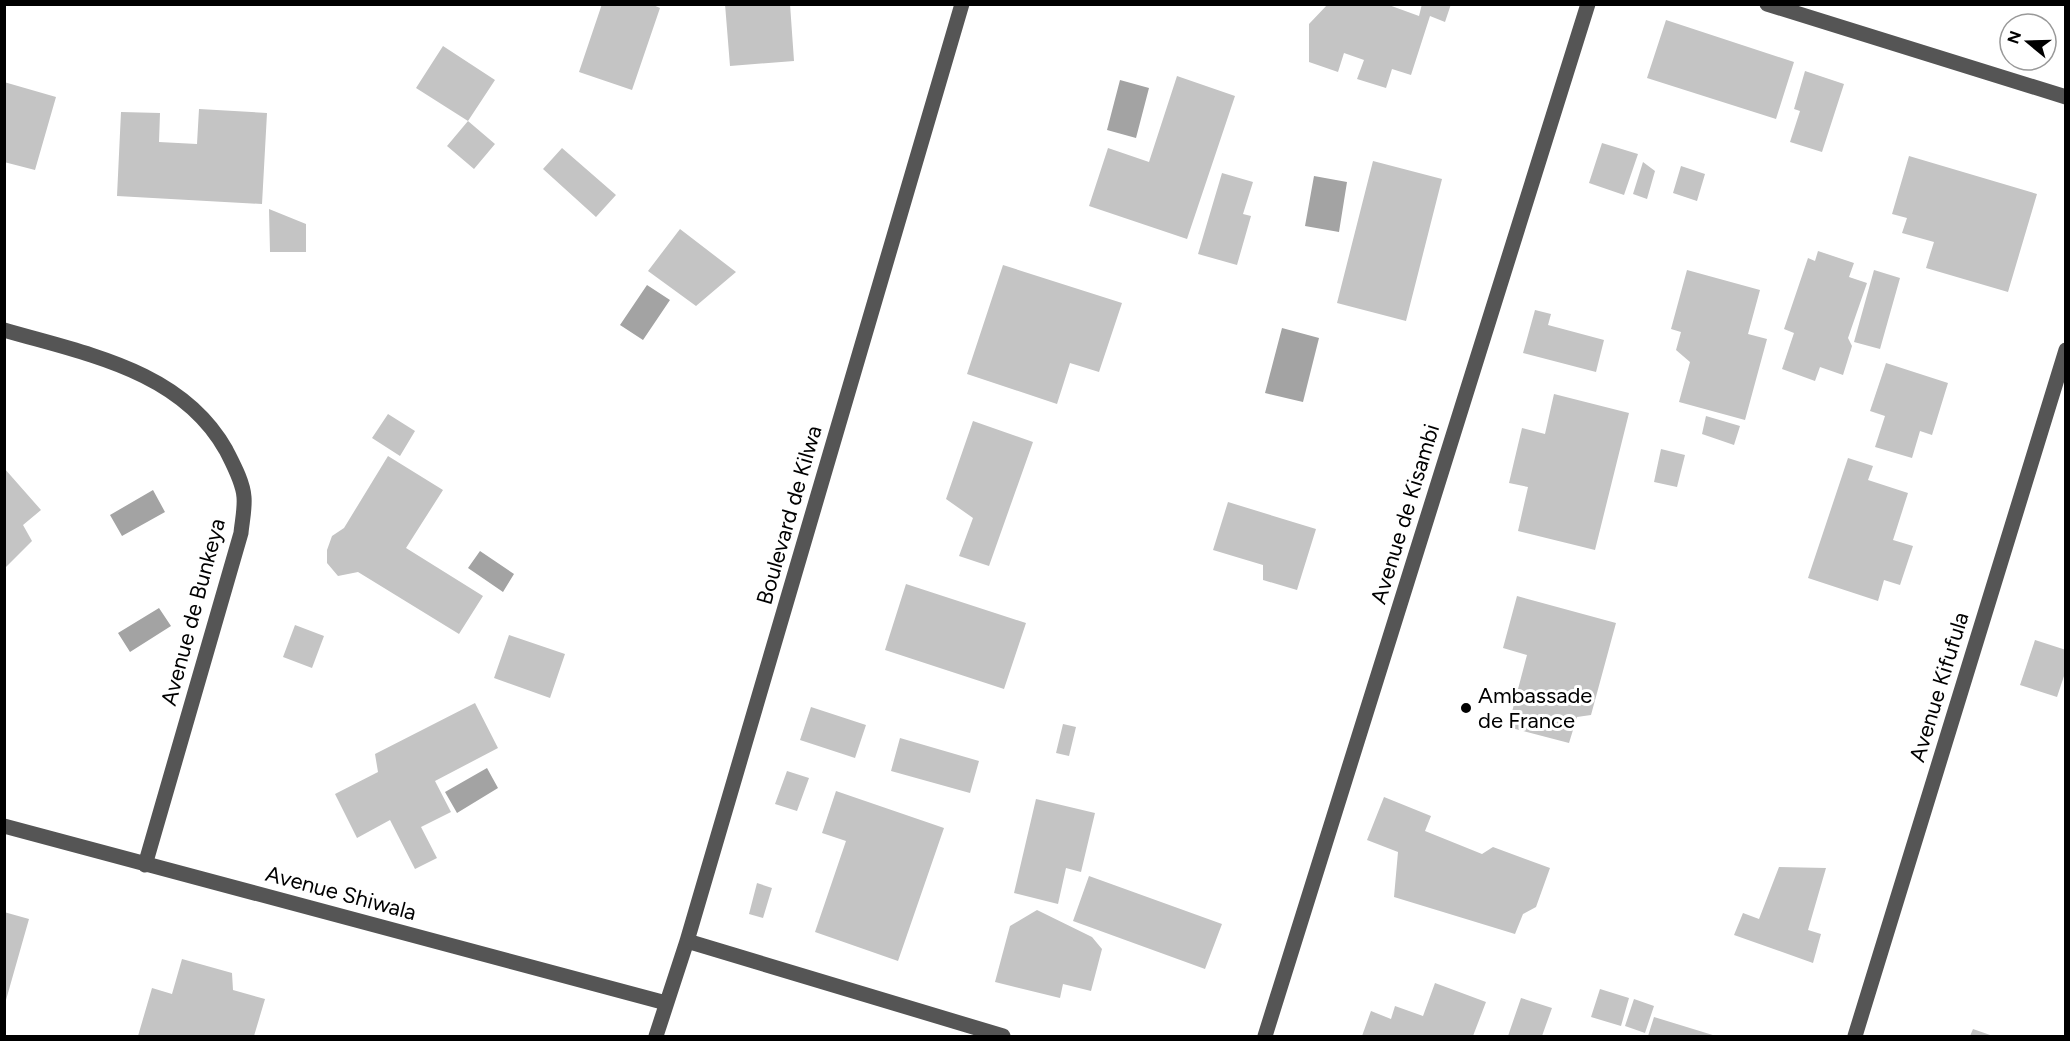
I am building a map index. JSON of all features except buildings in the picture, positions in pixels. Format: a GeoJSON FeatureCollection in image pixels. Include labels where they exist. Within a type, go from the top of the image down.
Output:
{"type":"FeatureCollection","features":[{"type":"Feature","properties":{"kind":"street","name":"Boulevard de Kilwa"},"geometry":{"type":"LineString","coordinates":[[656,1036],[687,941],[962,4]]}},
{"type":"Feature","properties":{"kind":"street","name":"Avenue de Kisambi"},"geometry":{"type":"LineString","coordinates":[[1265,1036],[1588,4]]}},
{"type":"Feature","properties":{"kind":"street"},"geometry":{"type":"LineString","coordinates":[[1767,4],[2066,97]]}},
{"type":"Feature","properties":{"kind":"street","name":"Avenue de Bunkeya"},"geometry":{"type":"LineString","coordinates":[[4,330],[120,365],[158,382],[191,405],[214,429],[234,464],[244,496],[241,533],[145,865]]}},
{"type":"Feature","properties":{"kind":"street","name":"Avenue Kifufula"},"geometry":{"type":"LineString","coordinates":[[1855,1036],[2066,350]]}},
{"type":"Feature","properties":{"kind":"street","name":"Avenue Shiwala"},"geometry":{"type":"LineString","coordinates":[[4,826],[666,1003]]}},
{"type":"Feature","properties":{"kind":"street"},"geometry":{"type":"LineString","coordinates":[[687,941],[1003,1036]]}},
{"type":"Feature","properties":{"kind":"shaded area"},"geometry":{"type":"Polygon","coordinates":[[[1120,80],[1149,88],[1136,138],[1107,130],[1120,80]]]}},
{"type":"Feature","properties":{"kind":"shaded area"},"geometry":{"type":"Polygon","coordinates":[[[1314,176],[1347,182],[1339,232],[1305,226],[1314,176]]]}},
{"type":"Feature","properties":{"kind":"shaded area"},"geometry":{"type":"Polygon","coordinates":[[[647,285],[670,300],[643,340],[620,325],[647,285]]]}},
{"type":"Feature","properties":{"kind":"shaded area"},"geometry":{"type":"Polygon","coordinates":[[[1282,328],[1319,338],[1303,402],[1265,393],[1282,328]]]}},
{"type":"Feature","properties":{"kind":"shaded area"},"geometry":{"type":"Polygon","coordinates":[[[153,490],[165,512],[122,536],[110,515],[153,490]]]}},
{"type":"Feature","properties":{"kind":"shaded area"},"geometry":{"type":"Polygon","coordinates":[[[480,551],[514,574],[503,592],[468,568],[480,551]]]}},
{"type":"Feature","properties":{"kind":"shaded area"},"geometry":{"type":"Polygon","coordinates":[[[159,608],[171,626],[130,652],[118,633],[159,608]]]}},
{"type":"Feature","properties":{"kind":"shaded area"},"geometry":{"type":"Polygon","coordinates":[[[487,768],[498,788],[457,813],[445,792],[487,768]]]}},
{"type":"Feature","properties":{"kind":"place","name":"Ambassade de France"},"geometry":{"type":"Point","coordinates":[1466,708]}}]}
